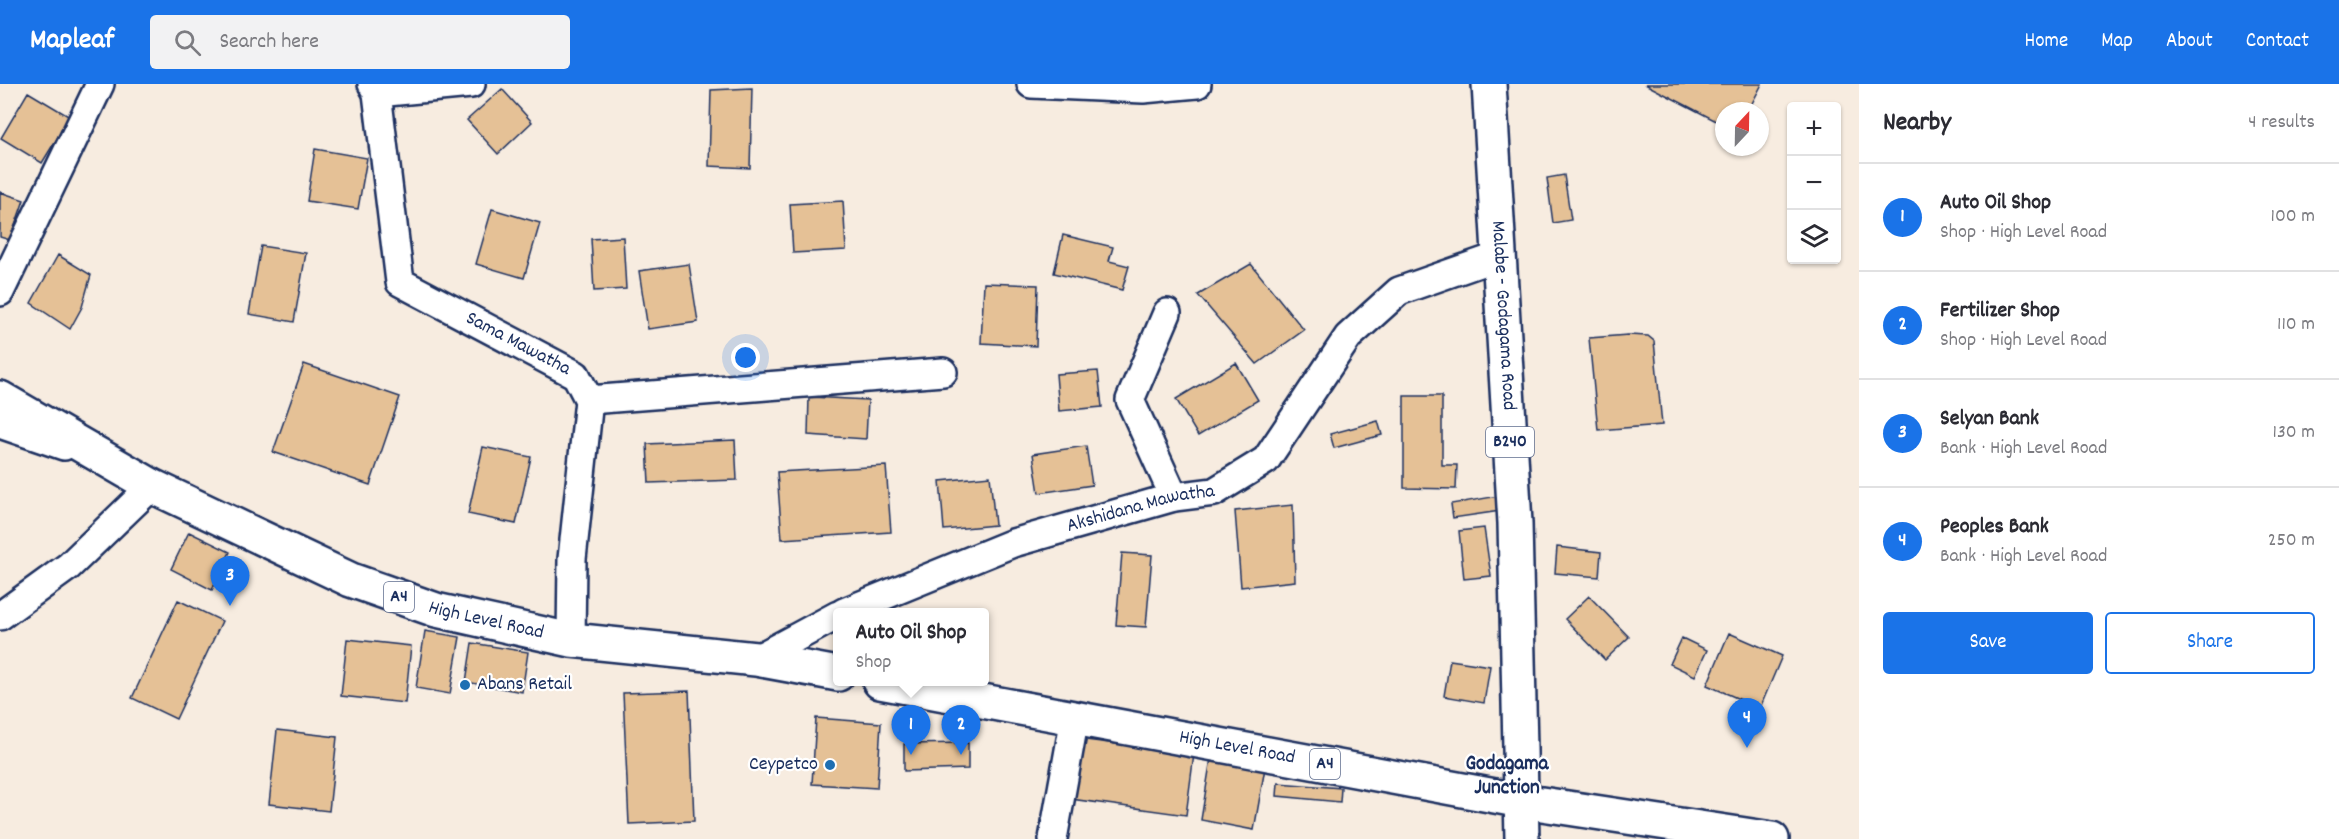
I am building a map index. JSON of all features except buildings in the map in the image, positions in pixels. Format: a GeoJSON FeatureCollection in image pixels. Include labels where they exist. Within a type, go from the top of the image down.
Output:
{"type":"FeatureCollection","features":[{"type":"Feature","properties":{"kind":"main road","name":"Malabe - Godagama Road"},"geometry":{"type":"LineString","coordinates":[[1489,84],[1515,523],[1522,801]]}},
{"type":"Feature","properties":{"kind":"main road","name":"High Level Road"},"geometry":{"type":"LineString","coordinates":[[0,398],[152,486],[351,580],[436,610],[571,640],[756,659],[833,673]]}},
{"type":"Feature","properties":{"kind":"main road","name":"High Level Road"},"geometry":{"type":"LineString","coordinates":[[907,686],[1522,801],[1772,839]]}},
{"type":"Feature","properties":{"kind":"main road","name":"B240"},"geometry":{"type":"LineString","coordinates":[[1522,801],[1522,839]]}},
{"type":"Feature","properties":{"kind":"street"},"geometry":{"type":"LineString","coordinates":[[0,292],[100,84]]}},
{"type":"Feature","properties":{"kind":"street"},"geometry":{"type":"LineString","coordinates":[[375,89],[471,84]]}},
{"type":"Feature","properties":{"kind":"street"},"geometry":{"type":"LineString","coordinates":[[1031,84],[1143,89],[1197,84]]}},
{"type":"Feature","properties":{"kind":"street","name":"Sama Mawatha"},"geometry":{"type":"LineString","coordinates":[[375,89],[400,282],[576,375],[589,400]]}},
{"type":"Feature","properties":{"kind":"street","name":"Akshidana Mawatha"},"geometry":{"type":"LineString","coordinates":[[854,608],[1013,543],[1174,497],[1214,492],[1266,460],[1348,337],[1399,291],[1499,256]]}},
{"type":"Feature","properties":{"kind":"street"},"geometry":{"type":"LineString","coordinates":[[1167,313],[1130,400],[1174,497]]}},
{"type":"Feature","properties":{"kind":"street"},"geometry":{"type":"LineString","coordinates":[[571,640],[572,559],[589,400],[943,372]]}},
{"type":"Feature","properties":{"kind":"street"},"geometry":{"type":"LineString","coordinates":[[0,424],[111,463]]}},
{"type":"Feature","properties":{"kind":"street"},"geometry":{"type":"LineString","coordinates":[[0,616],[69,566],[152,486]]}},
{"type":"Feature","properties":{"kind":"street"},"geometry":{"type":"LineString","coordinates":[[756,659],[833,617]]}},
{"type":"Feature","properties":{"kind":"street"},"geometry":{"type":"LineString","coordinates":[[1053,839],[1075,717]]}},
{"type":"Feature","properties":{"kind":"place","name":"Selyan Bank"},"geometry":{"type":"Point","coordinates":[230,606]}},
{"type":"Feature","properties":{"kind":"place","name":"Abans Retail"},"geometry":{"type":"Point","coordinates":[465,685]}},
{"type":"Feature","properties":{"kind":"place","name":"Peoples Bank"},"geometry":{"type":"Point","coordinates":[1747,748]}},
{"type":"Feature","properties":{"kind":"place","name":"Auto Oil Shop"},"geometry":{"type":"Point","coordinates":[911,755]}},
{"type":"Feature","properties":{"kind":"place","name":"Fertilizer Shop"},"geometry":{"type":"Point","coordinates":[961,755]}},
{"type":"Feature","properties":{"kind":"place","name":"Ceypetco"},"geometry":{"type":"Point","coordinates":[830,765]}},
{"type":"Feature","properties":{"kind":"district","name":"Godagama Junction"},"geometry":{"type":"Point","coordinates":[1507,777]}}]}
